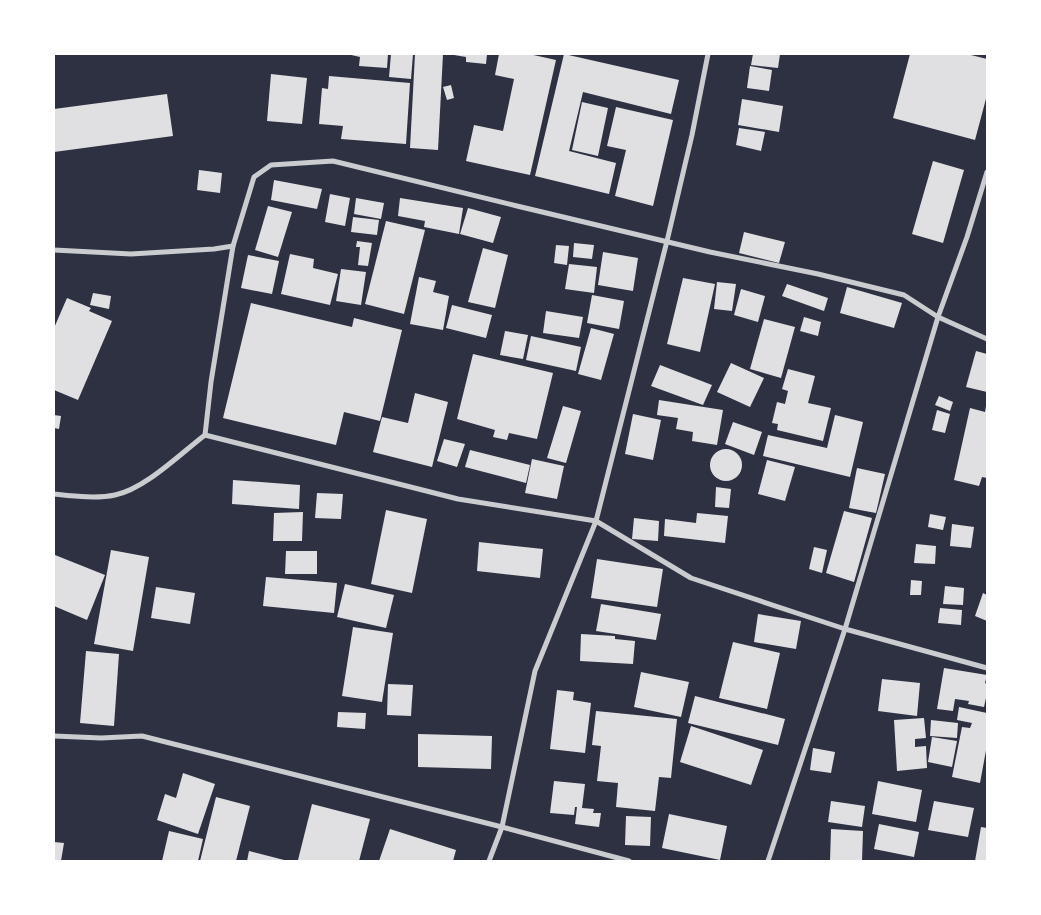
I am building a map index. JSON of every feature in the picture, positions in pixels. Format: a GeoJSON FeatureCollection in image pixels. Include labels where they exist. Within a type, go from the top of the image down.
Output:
{"type":"FeatureCollection","features":[{"type":"Feature","properties":{"kind":"street"},"geometry":{"type":"LineString","coordinates":[[490,861],[502,827],[536,671],[596,520],[667,241],[692,135],[708,54]]}},
{"type":"Feature","properties":{"kind":"street"},"geometry":{"type":"LineString","coordinates":[[54,494],[70,496],[116,495],[140,485],[205,435],[211,382],[233,246],[254,177],[271,165],[333,161],[413,182],[818,274],[904,295],[938,317],[987,338]]}},
{"type":"Feature","properties":{"kind":"street"},"geometry":{"type":"LineString","coordinates":[[768,861],[845,629],[938,317],[967,237],[987,172]]}},
{"type":"Feature","properties":{"kind":"street"},"geometry":{"type":"LineString","coordinates":[[54,250],[131,254],[214,249],[233,246]]}},
{"type":"Feature","properties":{"kind":"street"},"geometry":{"type":"LineString","coordinates":[[205,435],[458,499],[596,520],[691,578],[845,629],[987,668]]}},
{"type":"Feature","properties":{"kind":"street"},"geometry":{"type":"LineString","coordinates":[[54,736],[101,738],[142,736],[502,827],[628,861]]}},
{"type":"Feature","properties":{"kind":"building"},"geometry":{"type":"Polygon","coordinates":[[[347,54],[388,54],[387,68],[359,66],[360,57],[347,54]]]}},
{"type":"Feature","properties":{"kind":"building"},"geometry":{"type":"Polygon","coordinates":[[[391,54],[413,54],[411,79],[389,77],[391,54]]]}},
{"type":"Feature","properties":{"kind":"building"},"geometry":{"type":"Polygon","coordinates":[[[415,54],[443,54],[438,150],[410,148],[415,54]]]}},
{"type":"Feature","properties":{"kind":"building"},"geometry":{"type":"Polygon","coordinates":[[[448,54],[487,54],[486,64],[466,62],[466,57],[448,54]]]}},
{"type":"Feature","properties":{"kind":"building"},"geometry":{"type":"Polygon","coordinates":[[[499,54],[529,54],[556,60],[530,175],[466,161],[474,125],[503,131],[514,79],[495,75],[499,54]]]}},
{"type":"Feature","properties":{"kind":"building"},"geometry":{"type":"Polygon","coordinates":[[[564,54],[679,80],[671,114],[583,92],[569,151],[616,163],[609,194],[535,176],[564,54]]]}},
{"type":"Feature","properties":{"kind":"building"},"geometry":{"type":"Polygon","coordinates":[[[753,54],[780,54],[778,68],[751,65],[753,54]]]}},
{"type":"Feature","properties":{"kind":"building"},"geometry":{"type":"Polygon","coordinates":[[[910,54],[967,54],[987,59],[987,95],[975,140],[893,118],[910,54]]]}},
{"type":"Feature","properties":{"kind":"building"},"geometry":{"type":"Polygon","coordinates":[[[750,66],[772,70],[769,91],[747,88],[750,66]]]}},
{"type":"Feature","properties":{"kind":"building"},"geometry":{"type":"Polygon","coordinates":[[[271,74],[307,78],[302,124],[267,121],[271,74]]]}},
{"type":"Feature","properties":{"kind":"building"},"geometry":{"type":"Polygon","coordinates":[[[329,76],[410,83],[406,144],[341,139],[343,126],[319,124],[322,88],[328,89],[329,76]]]}},
{"type":"Feature","properties":{"kind":"building"},"geometry":{"type":"Polygon","coordinates":[[[451,85],[454,98],[447,100],[443,87],[451,85]]]}},
{"type":"Feature","properties":{"kind":"building"},"geometry":{"type":"Polygon","coordinates":[[[167,94],[173,136],[54,152],[54,109],[167,94]]]}},
{"type":"Feature","properties":{"kind":"building"},"geometry":{"type":"Polygon","coordinates":[[[742,99],[783,106],[779,132],[738,125],[742,99]]]}},
{"type":"Feature","properties":{"kind":"building"},"geometry":{"type":"Polygon","coordinates":[[[582,102],[608,108],[598,156],[572,150],[582,102]]]}},
{"type":"Feature","properties":{"kind":"building"},"geometry":{"type":"Polygon","coordinates":[[[616,107],[673,120],[653,206],[615,196],[626,150],[607,146],[616,107]]]}},
{"type":"Feature","properties":{"kind":"building"},"geometry":{"type":"Polygon","coordinates":[[[739,128],[765,132],[761,151],[736,145],[739,128]]]}},
{"type":"Feature","properties":{"kind":"building"},"geometry":{"type":"Polygon","coordinates":[[[933,161],[964,170],[943,243],[912,234],[933,161]]]}},
{"type":"Feature","properties":{"kind":"building"},"geometry":{"type":"Polygon","coordinates":[[[199,170],[222,173],[220,193],[197,190],[199,170]]]}},
{"type":"Feature","properties":{"kind":"building"},"geometry":{"type":"Polygon","coordinates":[[[274,180],[322,189],[317,209],[271,200],[274,180]]]}},
{"type":"Feature","properties":{"kind":"building"},"geometry":{"type":"Polygon","coordinates":[[[330,194],[350,198],[345,226],[325,222],[330,194]]]}},
{"type":"Feature","properties":{"kind":"building"},"geometry":{"type":"Polygon","coordinates":[[[356,198],[384,203],[381,219],[354,214],[356,198]]]}},
{"type":"Feature","properties":{"kind":"building"},"geometry":{"type":"Polygon","coordinates":[[[400,198],[463,208],[459,234],[424,227],[425,221],[398,216],[400,198]]]}},
{"type":"Feature","properties":{"kind":"building"},"geometry":{"type":"Polygon","coordinates":[[[268,206],[292,212],[278,257],[255,250],[268,206]]]}},
{"type":"Feature","properties":{"kind":"building"},"geometry":{"type":"Polygon","coordinates":[[[468,208],[501,217],[493,243],[460,234],[468,208]]]}},
{"type":"Feature","properties":{"kind":"building"},"geometry":{"type":"Polygon","coordinates":[[[353,217],[379,220],[377,235],[351,232],[353,217]]]}},
{"type":"Feature","properties":{"kind":"building"},"geometry":{"type":"Polygon","coordinates":[[[386,221],[425,230],[404,314],[365,304],[386,221]]]}},
{"type":"Feature","properties":{"kind":"building"},"geometry":{"type":"Polygon","coordinates":[[[744,232],[785,242],[779,263],[739,253],[744,232]]]}},
{"type":"Feature","properties":{"kind":"building"},"geometry":{"type":"Polygon","coordinates":[[[357,241],[372,243],[368,266],[358,265],[360,247],[356,247],[357,241]]]}},
{"type":"Feature","properties":{"kind":"building"},"geometry":{"type":"Polygon","coordinates":[[[574,243],[594,245],[592,259],[573,257],[574,243]]]}},
{"type":"Feature","properties":{"kind":"building"},"geometry":{"type":"Polygon","coordinates":[[[556,245],[569,246],[567,265],[554,263],[556,245]]]}},
{"type":"Feature","properties":{"kind":"building"},"geometry":{"type":"Polygon","coordinates":[[[483,248],[508,255],[495,308],[468,302],[483,248]]]}},
{"type":"Feature","properties":{"kind":"building"},"geometry":{"type":"Polygon","coordinates":[[[603,252],[638,258],[633,291],[598,285],[603,252]]]}},
{"type":"Feature","properties":{"kind":"building"},"geometry":{"type":"Polygon","coordinates":[[[290,254],[314,259],[313,268],[338,274],[330,305],[281,294],[290,254]]]}},
{"type":"Feature","properties":{"kind":"building"},"geometry":{"type":"Polygon","coordinates":[[[248,255],[279,261],[272,294],[241,288],[248,255]]]}},
{"type":"Feature","properties":{"kind":"building"},"geometry":{"type":"Polygon","coordinates":[[[569,264],[597,267],[594,293],[565,289],[569,264]]]}},
{"type":"Feature","properties":{"kind":"building"},"geometry":{"type":"Polygon","coordinates":[[[341,269],[366,272],[361,305],[336,301],[341,269]]]}},
{"type":"Feature","properties":{"kind":"building"},"geometry":{"type":"Polygon","coordinates":[[[419,277],[436,281],[433,292],[449,296],[443,330],[410,324],[419,277]]]}},
{"type":"Feature","properties":{"kind":"building"},"geometry":{"type":"Polygon","coordinates":[[[683,278],[715,284],[700,352],[667,344],[683,278]]]}},
{"type":"Feature","properties":{"kind":"building"},"geometry":{"type":"Polygon","coordinates":[[[717,282],[736,284],[732,311],[714,309],[717,282]]]}},
{"type":"Feature","properties":{"kind":"building"},"geometry":{"type":"Polygon","coordinates":[[[787,284],[828,298],[824,311],[782,296],[787,284]]]}},
{"type":"Feature","properties":{"kind":"building"},"geometry":{"type":"Polygon","coordinates":[[[847,287],[902,303],[894,328],[840,313],[847,287]]]}},
{"type":"Feature","properties":{"kind":"building"},"geometry":{"type":"Polygon","coordinates":[[[741,289],[765,296],[758,322],[734,315],[741,289]]]}},
{"type":"Feature","properties":{"kind":"building"},"geometry":{"type":"Polygon","coordinates":[[[93,293],[111,296],[109,309],[90,305],[93,293]]]}},
{"type":"Feature","properties":{"kind":"building"},"geometry":{"type":"Polygon","coordinates":[[[592,295],[624,301],[619,329],[587,323],[592,295]]]}},
{"type":"Feature","properties":{"kind":"building"},"geometry":{"type":"Polygon","coordinates":[[[67,298],[91,308],[89,311],[112,321],[78,400],[54,390],[54,328],[67,298]]]}},
{"type":"Feature","properties":{"kind":"building"},"geometry":{"type":"Polygon","coordinates":[[[251,303],[352,327],[354,318],[402,330],[380,421],[344,412],[336,445],[223,418],[251,303]]]}},
{"type":"Feature","properties":{"kind":"building"},"geometry":{"type":"Polygon","coordinates":[[[452,305],[492,315],[486,338],[446,328],[452,305]]]}},
{"type":"Feature","properties":{"kind":"building"},"geometry":{"type":"Polygon","coordinates":[[[546,311],[583,317],[579,338],[543,333],[546,311]]]}},
{"type":"Feature","properties":{"kind":"building"},"geometry":{"type":"Polygon","coordinates":[[[804,317],[821,322],[818,336],[800,331],[804,317]]]}},
{"type":"Feature","properties":{"kind":"building"},"geometry":{"type":"Polygon","coordinates":[[[764,319],[795,327],[781,378],[750,369],[764,319]]]}},
{"type":"Feature","properties":{"kind":"building"},"geometry":{"type":"Polygon","coordinates":[[[591,328],[614,334],[601,380],[578,374],[591,328]]]}},
{"type":"Feature","properties":{"kind":"building"},"geometry":{"type":"Polygon","coordinates":[[[505,331],[528,335],[523,359],[500,355],[505,331]]]}},
{"type":"Feature","properties":{"kind":"building"},"geometry":{"type":"Polygon","coordinates":[[[531,336],[581,347],[576,371],[526,360],[531,336]]]}},
{"type":"Feature","properties":{"kind":"building"},"geometry":{"type":"Polygon","coordinates":[[[976,351],[987,354],[987,392],[966,387],[976,351]]]}},
{"type":"Feature","properties":{"kind":"building"},"geometry":{"type":"Polygon","coordinates":[[[473,354],[553,373],[537,439],[509,433],[507,440],[493,437],[495,430],[457,419],[473,354]]]}},
{"type":"Feature","properties":{"kind":"building"},"geometry":{"type":"Polygon","coordinates":[[[731,363],[764,378],[750,407],[717,392],[731,363]]]}},
{"type":"Feature","properties":{"kind":"building"},"geometry":{"type":"Polygon","coordinates":[[[660,365],[712,385],[703,405],[651,386],[660,365]]]}},
{"type":"Feature","properties":{"kind":"building"},"geometry":{"type":"Polygon","coordinates":[[[788,369],[815,376],[808,403],[831,408],[823,441],[777,430],[778,424],[772,423],[777,402],[785,404],[788,391],[782,389],[788,369]]]}},
{"type":"Feature","properties":{"kind":"building"},"geometry":{"type":"Polygon","coordinates":[[[415,393],[448,402],[432,467],[373,452],[382,417],[408,423],[415,393]]]}},
{"type":"Feature","properties":{"kind":"building"},"geometry":{"type":"Polygon","coordinates":[[[939,396],[953,402],[950,411],[935,405],[939,396]]]}},
{"type":"Feature","properties":{"kind":"building"},"geometry":{"type":"Polygon","coordinates":[[[659,400],[723,410],[717,445],[692,441],[693,432],[676,429],[678,418],[657,415],[659,400]]]}},
{"type":"Feature","properties":{"kind":"building"},"geometry":{"type":"Polygon","coordinates":[[[563,406],[581,411],[566,463],[547,458],[563,406]]]}},
{"type":"Feature","properties":{"kind":"building"},"geometry":{"type":"Polygon","coordinates":[[[986,406],[987,478],[982,477],[979,486],[954,480],[970,408],[985,412],[986,406]]]}},
{"type":"Feature","properties":{"kind":"building"},"geometry":{"type":"Polygon","coordinates":[[[937,410],[950,414],[945,433],[932,430],[937,410]]]}},
{"type":"Feature","properties":{"kind":"building"},"geometry":{"type":"Polygon","coordinates":[[[633,414],[661,420],[653,460],[625,454],[633,414]]]}},
{"type":"Feature","properties":{"kind":"building"},"geometry":{"type":"Polygon","coordinates":[[[54,415],[61,416],[59,429],[54,428],[54,415]]]}},
{"type":"Feature","properties":{"kind":"building"},"geometry":{"type":"Polygon","coordinates":[[[835,415],[863,422],[850,477],[763,456],[768,435],[827,448],[835,415]]]}},
{"type":"Feature","properties":{"kind":"building"},"geometry":{"type":"Polygon","coordinates":[[[733,422],[762,432],[754,455],[725,444],[733,422]]]}},
{"type":"Feature","properties":{"kind":"building"},"geometry":{"type":"Polygon","coordinates":[[[444,439],[465,444],[457,467],[437,461],[444,439]]]}},
{"type":"Feature","properties":{"kind":"building"},"geometry":{"type":"Polygon","coordinates":[[[726,449],[732,450],[737,454],[741,459],[741,471],[737,476],[732,480],[726,481],[720,480],[715,476],[711,471],[710,465],[711,459],[715,454],[720,450],[726,449]]]}},
{"type":"Feature","properties":{"kind":"building"},"geometry":{"type":"Polygon","coordinates":[[[470,450],[530,465],[526,483],[465,467],[470,450]]]}},
{"type":"Feature","properties":{"kind":"building"},"geometry":{"type":"Polygon","coordinates":[[[532,459],[564,466],[557,499],[525,493],[532,459]]]}},
{"type":"Feature","properties":{"kind":"building"},"geometry":{"type":"Polygon","coordinates":[[[767,460],[795,467],[785,501],[758,494],[767,460]]]}},
{"type":"Feature","properties":{"kind":"building"},"geometry":{"type":"Polygon","coordinates":[[[857,468],[885,474],[876,513],[849,508],[857,468]]]}},
{"type":"Feature","properties":{"kind":"building"},"geometry":{"type":"Polygon","coordinates":[[[233,480],[300,485],[299,509],[232,504],[233,480]]]}},
{"type":"Feature","properties":{"kind":"building"},"geometry":{"type":"Polygon","coordinates":[[[716,487],[731,489],[729,508],[715,507],[716,487]]]}},
{"type":"Feature","properties":{"kind":"building"},"geometry":{"type":"Polygon","coordinates":[[[317,493],[343,494],[341,519],[315,518],[317,493]]]}},
{"type":"Feature","properties":{"kind":"building"},"geometry":{"type":"Polygon","coordinates":[[[386,510],[427,519],[412,593],[371,584],[386,510]]]}},
{"type":"Feature","properties":{"kind":"building"},"geometry":{"type":"Polygon","coordinates":[[[844,511],[872,518],[854,582],[826,573],[844,511]]]}},
{"type":"Feature","properties":{"kind":"building"},"geometry":{"type":"Polygon","coordinates":[[[303,512],[302,541],[273,541],[274,513],[303,512]]]}},
{"type":"Feature","properties":{"kind":"building"},"geometry":{"type":"Polygon","coordinates":[[[697,513],[728,516],[725,543],[664,536],[665,519],[696,523],[697,513]]]}},
{"type":"Feature","properties":{"kind":"building"},"geometry":{"type":"Polygon","coordinates":[[[930,514],[946,517],[943,530],[928,527],[930,514]]]}},
{"type":"Feature","properties":{"kind":"building"},"geometry":{"type":"Polygon","coordinates":[[[634,518],[659,521],[658,541],[632,539],[634,518]]]}},
{"type":"Feature","properties":{"kind":"building"},"geometry":{"type":"Polygon","coordinates":[[[952,524],[974,527],[971,548],[950,546],[952,524]]]}},
{"type":"Feature","properties":{"kind":"building"},"geometry":{"type":"Polygon","coordinates":[[[479,542],[543,549],[540,578],[477,571],[479,542]]]}},
{"type":"Feature","properties":{"kind":"building"},"geometry":{"type":"Polygon","coordinates":[[[916,544],[936,546],[935,564],[914,563],[916,544]]]}},
{"type":"Feature","properties":{"kind":"building"},"geometry":{"type":"Polygon","coordinates":[[[814,547],[827,550],[822,573],[809,569],[814,547]]]}},
{"type":"Feature","properties":{"kind":"building"},"geometry":{"type":"Polygon","coordinates":[[[111,550],[149,557],[133,651],[94,644],[111,550]]]}},
{"type":"Feature","properties":{"kind":"building"},"geometry":{"type":"Polygon","coordinates":[[[286,551],[317,551],[317,574],[285,574],[286,551]]]}},
{"type":"Feature","properties":{"kind":"building"},"geometry":{"type":"Polygon","coordinates":[[[55,555],[105,575],[87,620],[54,606],[55,555]]]}},
{"type":"Feature","properties":{"kind":"building"},"geometry":{"type":"Polygon","coordinates":[[[597,559],[663,569],[657,607],[591,598],[597,559]]]}},
{"type":"Feature","properties":{"kind":"building"},"geometry":{"type":"Polygon","coordinates":[[[266,577],[337,583],[334,613],[263,606],[266,577]]]}},
{"type":"Feature","properties":{"kind":"building"},"geometry":{"type":"Polygon","coordinates":[[[911,580],[922,581],[921,595],[910,595],[911,580]]]}},
{"type":"Feature","properties":{"kind":"building"},"geometry":{"type":"Polygon","coordinates":[[[345,584],[394,595],[386,628],[337,617],[345,584]]]}},
{"type":"Feature","properties":{"kind":"building"},"geometry":{"type":"Polygon","coordinates":[[[945,586],[964,588],[963,605],[943,604],[945,586]]]}},
{"type":"Feature","properties":{"kind":"building"},"geometry":{"type":"Polygon","coordinates":[[[156,587],[195,593],[190,624],[151,618],[156,587]]]}},
{"type":"Feature","properties":{"kind":"building"},"geometry":{"type":"Polygon","coordinates":[[[983,593],[987,595],[987,621],[975,616],[983,593]]]}},
{"type":"Feature","properties":{"kind":"building"},"geometry":{"type":"Polygon","coordinates":[[[601,604],[661,614],[656,640],[596,631],[601,604]]]}},
{"type":"Feature","properties":{"kind":"building"},"geometry":{"type":"Polygon","coordinates":[[[940,608],[962,610],[961,625],[938,623],[940,608]]]}},
{"type":"Feature","properties":{"kind":"building"},"geometry":{"type":"Polygon","coordinates":[[[758,614],[801,621],[796,649],[754,642],[758,614]]]}},
{"type":"Feature","properties":{"kind":"building"},"geometry":{"type":"Polygon","coordinates":[[[353,627],[393,633],[382,702],[342,696],[353,627]]]}},
{"type":"Feature","properties":{"kind":"building"},"geometry":{"type":"Polygon","coordinates":[[[581,634],[615,636],[615,639],[635,641],[633,664],[580,661],[581,634]]]}},
{"type":"Feature","properties":{"kind":"building"},"geometry":{"type":"Polygon","coordinates":[[[733,642],[780,653],[767,709],[719,698],[733,642]]]}},
{"type":"Feature","properties":{"kind":"building"},"geometry":{"type":"Polygon","coordinates":[[[86,651],[119,654],[114,726],[80,723],[86,651]]]}},
{"type":"Feature","properties":{"kind":"building"},"geometry":{"type":"Polygon","coordinates":[[[944,668],[987,675],[985,683],[987,684],[987,698],[984,707],[968,704],[969,701],[955,699],[953,711],[937,709],[944,668]]]}},
{"type":"Feature","properties":{"kind":"building"},"geometry":{"type":"Polygon","coordinates":[[[641,672],[689,682],[681,717],[634,707],[641,672]]]}},
{"type":"Feature","properties":{"kind":"building"},"geometry":{"type":"Polygon","coordinates":[[[882,679],[920,683],[917,716],[878,711],[882,679]]]}},
{"type":"Feature","properties":{"kind":"building"},"geometry":{"type":"Polygon","coordinates":[[[388,684],[413,685],[411,716],[387,715],[388,684]]]}},
{"type":"Feature","properties":{"kind":"building"},"geometry":{"type":"Polygon","coordinates":[[[557,690],[574,692],[573,700],[591,703],[585,753],[550,749],[557,690]]]}},
{"type":"Feature","properties":{"kind":"building"},"geometry":{"type":"Polygon","coordinates":[[[695,696],[785,719],[778,745],[688,723],[695,696]]]}},
{"type":"Feature","properties":{"kind":"building"},"geometry":{"type":"Polygon","coordinates":[[[959,707],[987,713],[987,745],[980,783],[952,777],[962,727],[970,728],[972,723],[957,720],[959,707]]]}},
{"type":"Feature","properties":{"kind":"building"},"geometry":{"type":"Polygon","coordinates":[[[596,711],[677,719],[671,778],[659,777],[655,811],[616,807],[618,783],[597,781],[601,746],[592,745],[596,711]]]}},
{"type":"Feature","properties":{"kind":"building"},"geometry":{"type":"Polygon","coordinates":[[[338,712],[366,713],[365,729],[337,727],[338,712]]]}},
{"type":"Feature","properties":{"kind":"building"},"geometry":{"type":"Polygon","coordinates":[[[924,718],[926,738],[915,739],[915,747],[926,746],[927,768],[897,771],[894,720],[924,718]]]}},
{"type":"Feature","properties":{"kind":"building"},"geometry":{"type":"Polygon","coordinates":[[[931,720],[958,723],[957,738],[930,736],[931,720]]]}},
{"type":"Feature","properties":{"kind":"building"},"geometry":{"type":"Polygon","coordinates":[[[691,726],[763,750],[751,785],[680,762],[691,726]]]}},
{"type":"Feature","properties":{"kind":"building"},"geometry":{"type":"Polygon","coordinates":[[[418,734],[492,736],[491,769],[418,767],[418,734]]]}},
{"type":"Feature","properties":{"kind":"building"},"geometry":{"type":"Polygon","coordinates":[[[932,737],[957,741],[952,767],[928,762],[932,737]]]}},
{"type":"Feature","properties":{"kind":"building"},"geometry":{"type":"Polygon","coordinates":[[[813,748],[835,752],[831,773],[810,770],[813,748]]]}},
{"type":"Feature","properties":{"kind":"building"},"geometry":{"type":"Polygon","coordinates":[[[183,773],[215,784],[198,834],[157,820],[165,794],[176,798],[183,773]]]}},
{"type":"Feature","properties":{"kind":"building"},"geometry":{"type":"Polygon","coordinates":[[[554,781],[585,784],[582,808],[594,809],[593,813],[601,813],[599,827],[575,824],[577,807],[575,807],[574,815],[550,813],[554,781]]]}},
{"type":"Feature","properties":{"kind":"building"},"geometry":{"type":"Polygon","coordinates":[[[878,781],[922,790],[916,822],[872,814],[878,781]]]}},
{"type":"Feature","properties":{"kind":"building"},"geometry":{"type":"Polygon","coordinates":[[[216,797],[250,806],[236,861],[200,861],[216,797]]]}},
{"type":"Feature","properties":{"kind":"building"},"geometry":{"type":"Polygon","coordinates":[[[831,801],[865,806],[862,827],[828,822],[831,801]]]}},
{"type":"Feature","properties":{"kind":"building"},"geometry":{"type":"Polygon","coordinates":[[[934,801],[974,808],[968,837],[928,830],[934,801]]]}},
{"type":"Feature","properties":{"kind":"building"},"geometry":{"type":"Polygon","coordinates":[[[312,804],[370,819],[359,861],[298,860],[312,804]]]}},
{"type":"Feature","properties":{"kind":"building"},"geometry":{"type":"Polygon","coordinates":[[[669,814],[727,826],[720,860],[662,848],[669,814]]]}},
{"type":"Feature","properties":{"kind":"building"},"geometry":{"type":"Polygon","coordinates":[[[626,816],[651,817],[650,846],[625,845],[626,816]]]}},
{"type":"Feature","properties":{"kind":"building"},"geometry":{"type":"Polygon","coordinates":[[[879,824],[919,832],[914,857],[874,849],[879,824]]]}},
{"type":"Feature","properties":{"kind":"building"},"geometry":{"type":"Polygon","coordinates":[[[981,827],[987,828],[987,861],[975,861],[981,827]]]}},
{"type":"Feature","properties":{"kind":"building"},"geometry":{"type":"Polygon","coordinates":[[[390,829],[456,850],[453,861],[379,861],[390,829]]]}},
{"type":"Feature","properties":{"kind":"building"},"geometry":{"type":"Polygon","coordinates":[[[831,829],[863,831],[862,861],[830,861],[831,829]]]}},
{"type":"Feature","properties":{"kind":"building"},"geometry":{"type":"Polygon","coordinates":[[[169,831],[203,839],[198,861],[162,861],[169,831]]]}},
{"type":"Feature","properties":{"kind":"building"},"geometry":{"type":"Polygon","coordinates":[[[54,842],[64,843],[61,861],[54,861],[54,842]]]}},
{"type":"Feature","properties":{"kind":"building"},"geometry":{"type":"Polygon","coordinates":[[[249,851],[288,861],[247,861],[249,851]]]}}]}
